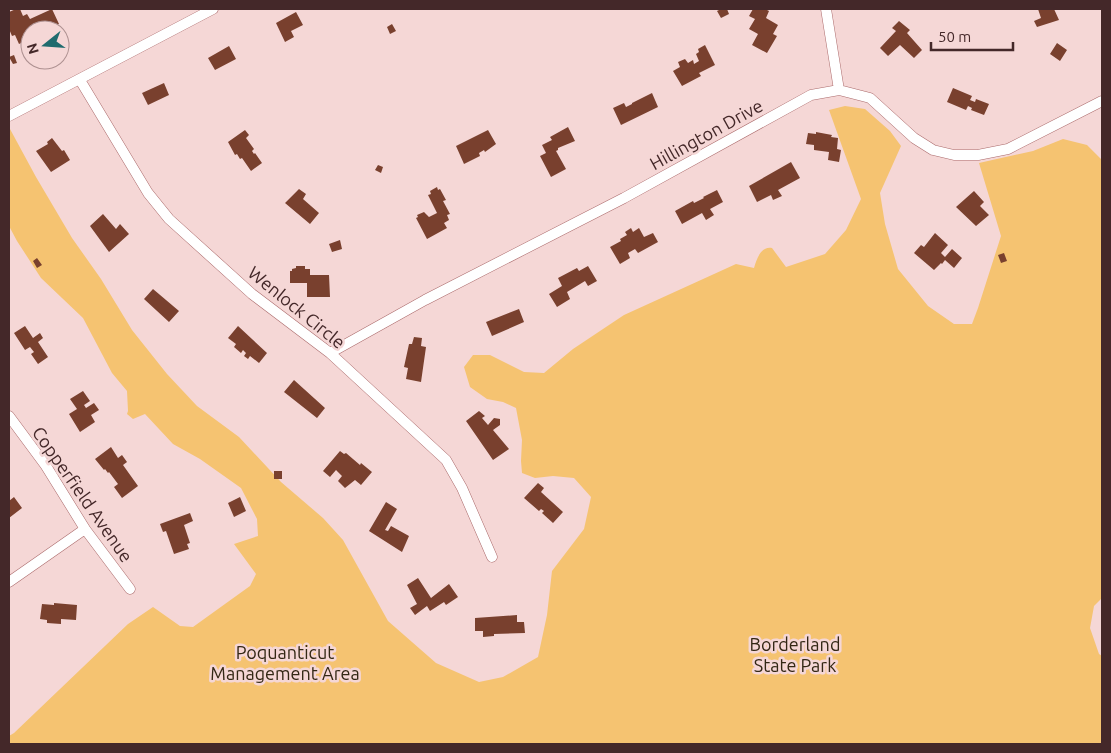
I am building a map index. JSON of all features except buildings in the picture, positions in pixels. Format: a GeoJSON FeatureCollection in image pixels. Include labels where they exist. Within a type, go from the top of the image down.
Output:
{"type":"FeatureCollection","features":[{"type":"Feature","properties":{"kind":"street"},"geometry":{"type":"LineString","coordinates":[[9,116],[213,9]]}},
{"type":"Feature","properties":{"kind":"street"},"geometry":{"type":"LineString","coordinates":[[826,9],[839,90]]}},
{"type":"Feature","properties":{"kind":"street","name":"Wenlock Circle"},"geometry":{"type":"LineString","coordinates":[[80,80],[148,193],[169,219],[252,294],[330,353],[446,460],[462,488],[492,556]]}},
{"type":"Feature","properties":{"kind":"street","name":"Hillington Drive"},"geometry":{"type":"LineString","coordinates":[[330,353],[425,300],[624,198],[811,95],[839,90],[870,98],[914,138],[933,150],[954,155],[978,155],[1008,149],[1102,101]]}},
{"type":"Feature","properties":{"kind":"street","name":"Copperfield Avenue"},"geometry":{"type":"LineString","coordinates":[[9,416],[46,466],[85,529],[130,590]]}},
{"type":"Feature","properties":{"kind":"street"},"geometry":{"type":"LineString","coordinates":[[9,582],[85,529]]}},
{"type":"Feature","properties":{"kind":"green space"},"geometry":{"type":"Polygon","coordinates":[[[845,106],[865,109],[890,131],[901,146],[880,193],[885,224],[898,269],[928,306],[954,324],[972,324],[1001,236],[979,163],[1033,151],[1063,139],[1087,145],[1102,160],[1102,598],[1094,606],[1090,628],[1099,654],[1102,656],[1102,744],[9,744],[9,736],[128,624],[153,607],[180,626],[193,627],[250,586],[256,574],[234,544],[258,536],[257,519],[241,488],[200,459],[173,444],[145,414],[133,419],[127,414],[127,391],[112,373],[83,318],[41,278],[17,241],[9,226],[10,129],[72,238],[101,279],[132,330],[167,374],[197,406],[239,437],[281,482],[323,518],[343,540],[388,621],[436,663],[479,682],[503,677],[538,657],[547,615],[552,571],[584,529],[591,497],[574,478],[553,476],[535,478],[522,473],[522,440],[516,408],[503,402],[487,399],[470,387],[464,367],[473,355],[490,355],[524,372],[544,373],[573,349],[624,315],[736,264],[754,268],[758,257],[765,249],[772,248],[786,267],[825,254],[846,230],[861,199],[829,110],[845,106]]]}},
{"type":"Feature","properties":{"kind":"park label","name":"Borderland State Park"},"geometry":{"type":"Point","coordinates":[795,654]}},
{"type":"Feature","properties":{"kind":"park label","name":"Poquanticut Management Area"},"geometry":{"type":"Point","coordinates":[285,662]}}]}
